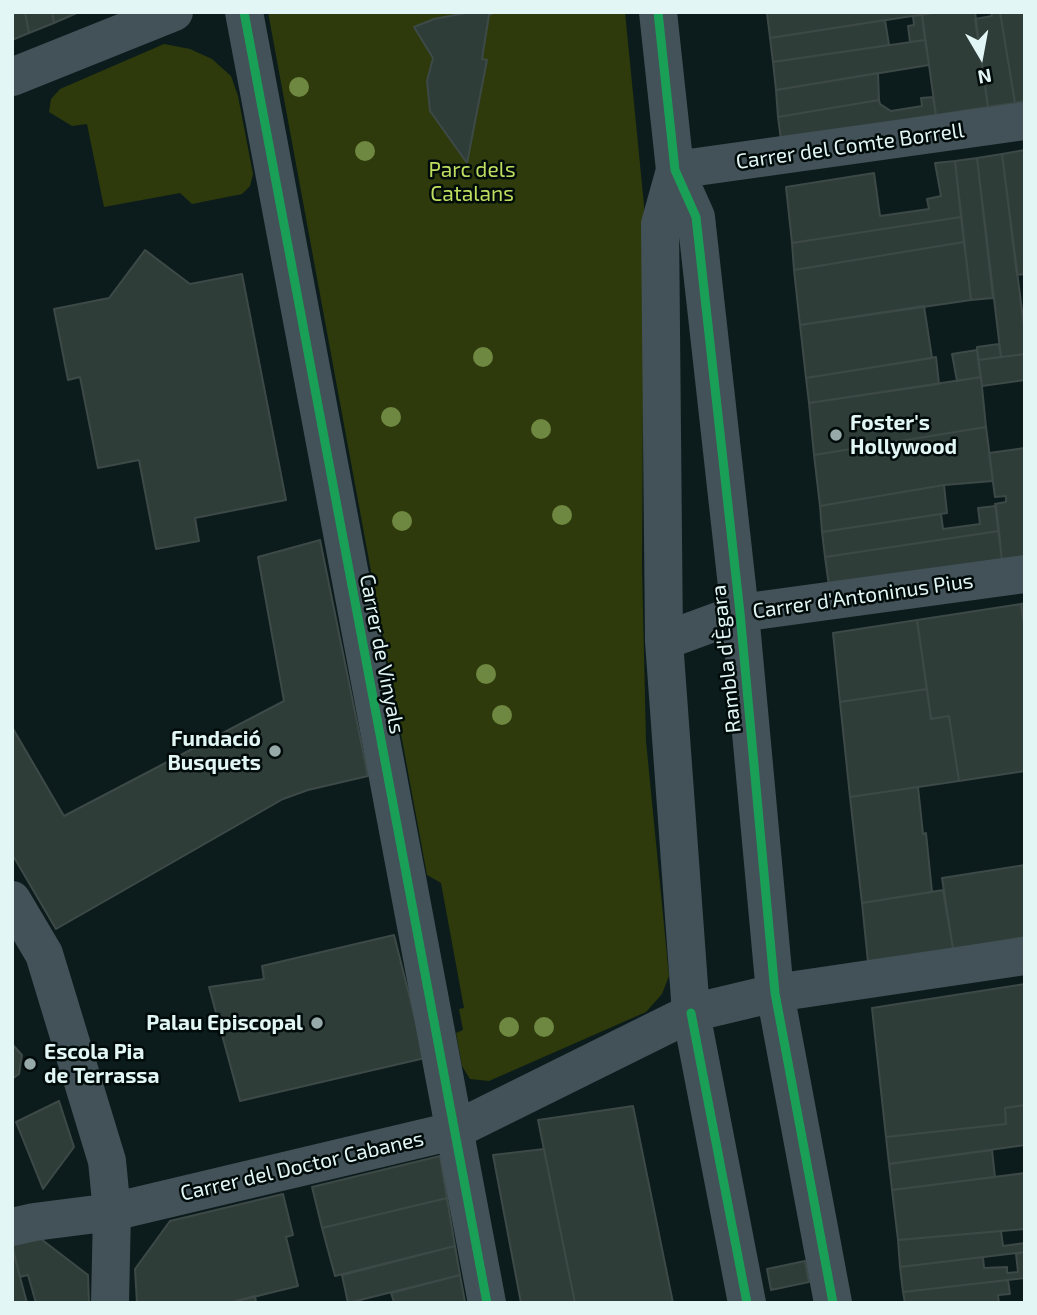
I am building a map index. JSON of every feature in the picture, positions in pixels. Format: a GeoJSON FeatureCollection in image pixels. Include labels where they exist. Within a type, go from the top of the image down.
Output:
{"type":"FeatureCollection","features":[{"type":"Feature","properties":{"kind":"street"},"geometry":{"type":"LineString","coordinates":[[12,77],[174,12]]}},
{"type":"Feature","properties":{"kind":"street","name":"Carrer de Vinyals"},"geometry":{"type":"LineString","coordinates":[[244,12],[487,1303]]}},
{"type":"Feature","properties":{"kind":"street","name":"Rambla d'Ègara"},"geometry":{"type":"LineString","coordinates":[[658,12],[675,170],[696,217],[740,614],[775,993],[833,1303]]}},
{"type":"Feature","properties":{"kind":"street","name":"Carrer del Comte Borrell"},"geometry":{"type":"LineString","coordinates":[[675,170],[1025,121]]}},
{"type":"Feature","properties":{"kind":"street","name":"Rambla d'Ègara"},"geometry":{"type":"LineString","coordinates":[[675,170],[660,224],[664,641],[691,1013],[747,1303]]}},
{"type":"Feature","properties":{"kind":"street","name":"Carrer d'Antoninus Pius"},"geometry":{"type":"LineString","coordinates":[[664,641],[740,614],[1025,574]]}},
{"type":"Feature","properties":{"kind":"street"},"geometry":{"type":"LineString","coordinates":[[12,900],[44,954],[107,1161],[112,1212],[110,1303]]}},
{"type":"Feature","properties":{"kind":"street","name":"Carrer del Doctor Cabanes"},"geometry":{"type":"LineString","coordinates":[[12,1227],[112,1212],[453,1131],[691,1013],[775,993],[1025,956]]}},
{"type":"Feature","properties":{"kind":"green space","name":"Parc dels Catalans"},"geometry":{"type":"Polygon","coordinates":[[[268,12],[625,12],[644,205],[642,568],[646,741],[669,976],[662,994],[646,1012],[489,1081],[470,1079],[462,1066],[456,1033],[463,1030],[459,1009],[464,1008],[441,883],[427,875],[268,12]]]}},
{"type":"Feature","properties":{"kind":"green space"},"geometry":{"type":"Polygon","coordinates":[[[164,44],[190,49],[212,59],[231,76],[238,96],[253,174],[250,186],[242,194],[192,204],[180,193],[104,207],[87,124],[72,126],[49,112],[51,99],[60,89],[164,44]]]}},
{"type":"Feature","properties":{"kind":"building"},"geometry":{"type":"Polygon","coordinates":[[[12,12],[25,12],[29,33],[12,40],[12,12]]]}},
{"type":"Feature","properties":{"kind":"building"},"geometry":{"type":"Polygon","coordinates":[[[25,12],[52,12],[54,23],[29,33],[25,12]]]}},
{"type":"Feature","properties":{"kind":"building"},"geometry":{"type":"Polygon","coordinates":[[[52,12],[79,12],[54,23],[52,12]]]}},
{"type":"Feature","properties":{"kind":"building"},"geometry":{"type":"Polygon","coordinates":[[[495,12],[489,15],[482,59],[487,60],[467,163],[430,111],[427,81],[433,58],[414,27],[434,19],[466,13],[495,12]]]}},
{"type":"Feature","properties":{"kind":"building"},"geometry":{"type":"Polygon","coordinates":[[[769,12],[938,12],[770,38],[769,12]]]}},
{"type":"Feature","properties":{"kind":"building"},"geometry":{"type":"Polygon","coordinates":[[[975,12],[988,107],[936,115],[922,15],[975,12]]]}},
{"type":"Feature","properties":{"kind":"building"},"geometry":{"type":"Polygon","coordinates":[[[991,12],[1000,12],[1015,103],[988,107],[975,19],[992,16],[991,12]]]}},
{"type":"Feature","properties":{"kind":"building"},"geometry":{"type":"Polygon","coordinates":[[[1000,12],[1025,12],[1025,101],[1015,103],[1000,12]]]}},
{"type":"Feature","properties":{"kind":"building"},"geometry":{"type":"Polygon","coordinates":[[[922,15],[925,40],[910,42],[908,26],[914,25],[913,16],[922,15]]]}},
{"type":"Feature","properties":{"kind":"building"},"geometry":{"type":"Polygon","coordinates":[[[885,20],[889,45],[773,62],[770,38],[885,20]]]}},
{"type":"Feature","properties":{"kind":"building"},"geometry":{"type":"Polygon","coordinates":[[[925,40],[929,65],[776,90],[773,62],[925,40]]]}},
{"type":"Feature","properties":{"kind":"building"},"geometry":{"type":"Polygon","coordinates":[[[878,73],[879,100],[778,117],[776,90],[878,73]]]}},
{"type":"Feature","properties":{"kind":"building"},"geometry":{"type":"Polygon","coordinates":[[[933,97],[936,115],[781,140],[778,117],[879,100],[880,104],[891,111],[922,106],[921,98],[933,97]]]}},
{"type":"Feature","properties":{"kind":"building"},"geometry":{"type":"Polygon","coordinates":[[[1025,150],[1025,274],[1017,275],[1002,154],[1025,150]]]}},
{"type":"Feature","properties":{"kind":"building"},"geometry":{"type":"Polygon","coordinates":[[[1002,154],[1025,334],[1025,354],[1001,357],[977,158],[1002,154]]]}},
{"type":"Feature","properties":{"kind":"building"},"geometry":{"type":"Polygon","coordinates":[[[977,158],[993,298],[971,300],[955,161],[977,158]]]}},
{"type":"Feature","properties":{"kind":"building"},"geometry":{"type":"Polygon","coordinates":[[[955,161],[961,217],[792,243],[786,187],[874,173],[880,216],[929,209],[927,199],[941,196],[935,163],[955,161]]]}},
{"type":"Feature","properties":{"kind":"building"},"geometry":{"type":"Polygon","coordinates":[[[961,217],[964,242],[794,270],[792,243],[961,217]]]}},
{"type":"Feature","properties":{"kind":"building"},"geometry":{"type":"Polygon","coordinates":[[[964,242],[971,300],[800,325],[794,270],[964,242]]]}},
{"type":"Feature","properties":{"kind":"building"},"geometry":{"type":"Polygon","coordinates":[[[145,250],[190,284],[242,274],[286,500],[195,518],[199,541],[156,549],[139,460],[98,468],[80,377],[68,380],[54,309],[109,298],[145,250]]]}},
{"type":"Feature","properties":{"kind":"building"},"geometry":{"type":"Polygon","coordinates":[[[924,306],[932,358],[806,378],[800,325],[924,306]]]}},
{"type":"Feature","properties":{"kind":"building"},"geometry":{"type":"Polygon","coordinates":[[[999,344],[1001,357],[978,360],[977,347],[999,344]]]}},
{"type":"Feature","properties":{"kind":"building"},"geometry":{"type":"Polygon","coordinates":[[[977,350],[981,377],[957,381],[952,354],[977,350]]]}},
{"type":"Feature","properties":{"kind":"building"},"geometry":{"type":"Polygon","coordinates":[[[1025,354],[1025,380],[982,386],[978,360],[1025,354]]]}},
{"type":"Feature","properties":{"kind":"building"},"geometry":{"type":"Polygon","coordinates":[[[936,357],[939,384],[809,403],[806,378],[936,357]]]}},
{"type":"Feature","properties":{"kind":"building"},"geometry":{"type":"Polygon","coordinates":[[[981,377],[986,427],[814,455],[809,403],[981,377]]]}},
{"type":"Feature","properties":{"kind":"building"},"geometry":{"type":"Polygon","coordinates":[[[986,427],[993,481],[944,485],[820,506],[814,455],[986,427]]]}},
{"type":"Feature","properties":{"kind":"building"},"geometry":{"type":"Polygon","coordinates":[[[1025,448],[1025,557],[1002,561],[995,504],[1006,502],[1006,496],[995,497],[989,453],[1025,448]]]}},
{"type":"Feature","properties":{"kind":"building"},"geometry":{"type":"Polygon","coordinates":[[[944,485],[947,513],[822,532],[820,506],[944,485]]]}},
{"type":"Feature","properties":{"kind":"building"},"geometry":{"type":"Polygon","coordinates":[[[996,506],[999,531],[825,557],[822,532],[941,514],[943,529],[980,524],[978,508],[996,506]]]}},
{"type":"Feature","properties":{"kind":"building"},"geometry":{"type":"Polygon","coordinates":[[[999,531],[1002,561],[829,586],[825,557],[999,531]]]}},
{"type":"Feature","properties":{"kind":"building","name":"Fundació Busquets"},"geometry":{"type":"Polygon","coordinates":[[[320,540],[368,776],[308,790],[283,799],[56,929],[12,854],[12,727],[64,816],[284,701],[258,557],[320,540]]]}},
{"type":"Feature","properties":{"kind":"building"},"geometry":{"type":"Polygon","coordinates":[[[1025,603],[1025,631],[1021,604],[1025,603]]]}},
{"type":"Feature","properties":{"kind":"building"},"geometry":{"type":"Polygon","coordinates":[[[1021,604],[1025,631],[1025,771],[959,781],[949,716],[931,719],[917,620],[1021,604]]]}},
{"type":"Feature","properties":{"kind":"building"},"geometry":{"type":"Polygon","coordinates":[[[917,620],[927,689],[840,702],[833,633],[917,620]]]}},
{"type":"Feature","properties":{"kind":"building"},"geometry":{"type":"Polygon","coordinates":[[[927,689],[931,719],[949,716],[959,781],[850,797],[840,702],[927,689]]]}},
{"type":"Feature","properties":{"kind":"building"},"geometry":{"type":"Polygon","coordinates":[[[918,787],[932,892],[862,903],[850,797],[918,787]]]}},
{"type":"Feature","properties":{"kind":"building"},"geometry":{"type":"Polygon","coordinates":[[[1025,865],[1025,937],[953,949],[942,878],[1025,865]]]}},
{"type":"Feature","properties":{"kind":"building"},"geometry":{"type":"Polygon","coordinates":[[[943,890],[953,949],[868,962],[862,903],[943,890]]]}},
{"type":"Feature","properties":{"kind":"building","name":"Palau Episcopal"},"geometry":{"type":"Polygon","coordinates":[[[394,935],[425,1058],[240,1101],[209,987],[264,979],[262,966],[394,935]]]}},
{"type":"Feature","properties":{"kind":"building"},"geometry":{"type":"Polygon","coordinates":[[[1025,984],[1025,1105],[1005,1108],[1006,1124],[886,1137],[872,1008],[1025,984]]]}},
{"type":"Feature","properties":{"kind":"building"},"geometry":{"type":"Polygon","coordinates":[[[12,1044],[22,1055],[19,1074],[12,1079],[12,1044]]]}},
{"type":"Feature","properties":{"kind":"building"},"geometry":{"type":"Polygon","coordinates":[[[59,1101],[74,1147],[43,1189],[16,1122],[59,1101]]]}},
{"type":"Feature","properties":{"kind":"building"},"geometry":{"type":"Polygon","coordinates":[[[1025,1105],[1025,1145],[889,1164],[886,1137],[1006,1124],[1005,1108],[1025,1105]]]}},
{"type":"Feature","properties":{"kind":"building"},"geometry":{"type":"Polygon","coordinates":[[[633,1106],[673,1303],[575,1303],[538,1120],[633,1106]]]}},
{"type":"Feature","properties":{"kind":"building"},"geometry":{"type":"Polygon","coordinates":[[[544,1149],[575,1303],[521,1303],[493,1155],[544,1149]]]}},
{"type":"Feature","properties":{"kind":"building"},"geometry":{"type":"Polygon","coordinates":[[[992,1150],[995,1177],[892,1190],[889,1164],[992,1150]]]}},
{"type":"Feature","properties":{"kind":"building"},"geometry":{"type":"Polygon","coordinates":[[[440,1156],[447,1198],[322,1228],[312,1187],[440,1156]]]}},
{"type":"Feature","properties":{"kind":"building"},"geometry":{"type":"Polygon","coordinates":[[[1025,1173],[1025,1229],[898,1240],[892,1190],[1025,1173]]]}},
{"type":"Feature","properties":{"kind":"building"},"geometry":{"type":"Polygon","coordinates":[[[283,1194],[293,1235],[286,1237],[298,1286],[229,1303],[137,1303],[135,1269],[170,1221],[283,1194]]]}},
{"type":"Feature","properties":{"kind":"building"},"geometry":{"type":"Polygon","coordinates":[[[447,1198],[455,1246],[335,1276],[322,1228],[447,1198]]]}},
{"type":"Feature","properties":{"kind":"building"},"geometry":{"type":"Polygon","coordinates":[[[1001,1231],[1003,1246],[1025,1243],[1025,1252],[900,1267],[898,1240],[1001,1231]]]}},
{"type":"Feature","properties":{"kind":"building"},"geometry":{"type":"Polygon","coordinates":[[[41,1239],[88,1275],[89,1303],[36,1303],[28,1275],[20,1277],[12,1245],[41,1239]]]}},
{"type":"Feature","properties":{"kind":"building"},"geometry":{"type":"Polygon","coordinates":[[[455,1246],[460,1275],[348,1303],[342,1275],[455,1246]]]}},
{"type":"Feature","properties":{"kind":"building"},"geometry":{"type":"Polygon","coordinates":[[[12,1247],[20,1277],[27,1303],[12,1303],[12,1247]]]}},
{"type":"Feature","properties":{"kind":"building"},"geometry":{"type":"Polygon","coordinates":[[[1025,1252],[1025,1278],[903,1292],[900,1267],[983,1257],[984,1268],[1007,1267],[1007,1273],[1018,1272],[1016,1254],[1025,1252]]]}},
{"type":"Feature","properties":{"kind":"building"},"geometry":{"type":"Polygon","coordinates":[[[805,1261],[809,1282],[771,1290],[767,1269],[805,1261]]]}},
{"type":"Feature","properties":{"kind":"building"},"geometry":{"type":"Polygon","coordinates":[[[460,1275],[465,1302],[390,1303],[394,1302],[391,1293],[460,1275]]]}},
{"type":"Feature","properties":{"kind":"building"},"geometry":{"type":"Polygon","coordinates":[[[1008,1280],[1010,1294],[998,1295],[999,1303],[905,1303],[903,1292],[1008,1280]]]}},
{"type":"Feature","properties":{"kind":"building"},"geometry":{"type":"Polygon","coordinates":[[[255,1296],[256,1303],[229,1303],[255,1296]]]}},
{"type":"Feature","properties":{"kind":"cycle path"},"geometry":{"type":"LineString","coordinates":[[244,12],[487,1303]]}},
{"type":"Feature","properties":{"kind":"cycle path"},"geometry":{"type":"LineString","coordinates":[[658,12],[675,170],[696,217],[740,613],[775,993],[833,1303]]}},
{"type":"Feature","properties":{"kind":"cycle path"},"geometry":{"type":"LineString","coordinates":[[691,1013],[747,1303]]}},
{"type":"Feature","properties":{"kind":"place","name":"Foster's Hollywood"},"geometry":{"type":"Point","coordinates":[836,435]}},
{"type":"Feature","properties":{"kind":"place","name":"Fundació Busquets"},"geometry":{"type":"Point","coordinates":[275,751]}},
{"type":"Feature","properties":{"kind":"place","name":"Palau Episcopal"},"geometry":{"type":"Point","coordinates":[317,1023]}},
{"type":"Feature","properties":{"kind":"place","name":"Escola Pia de Terrassa"},"geometry":{"type":"Point","coordinates":[30,1064]}}]}
